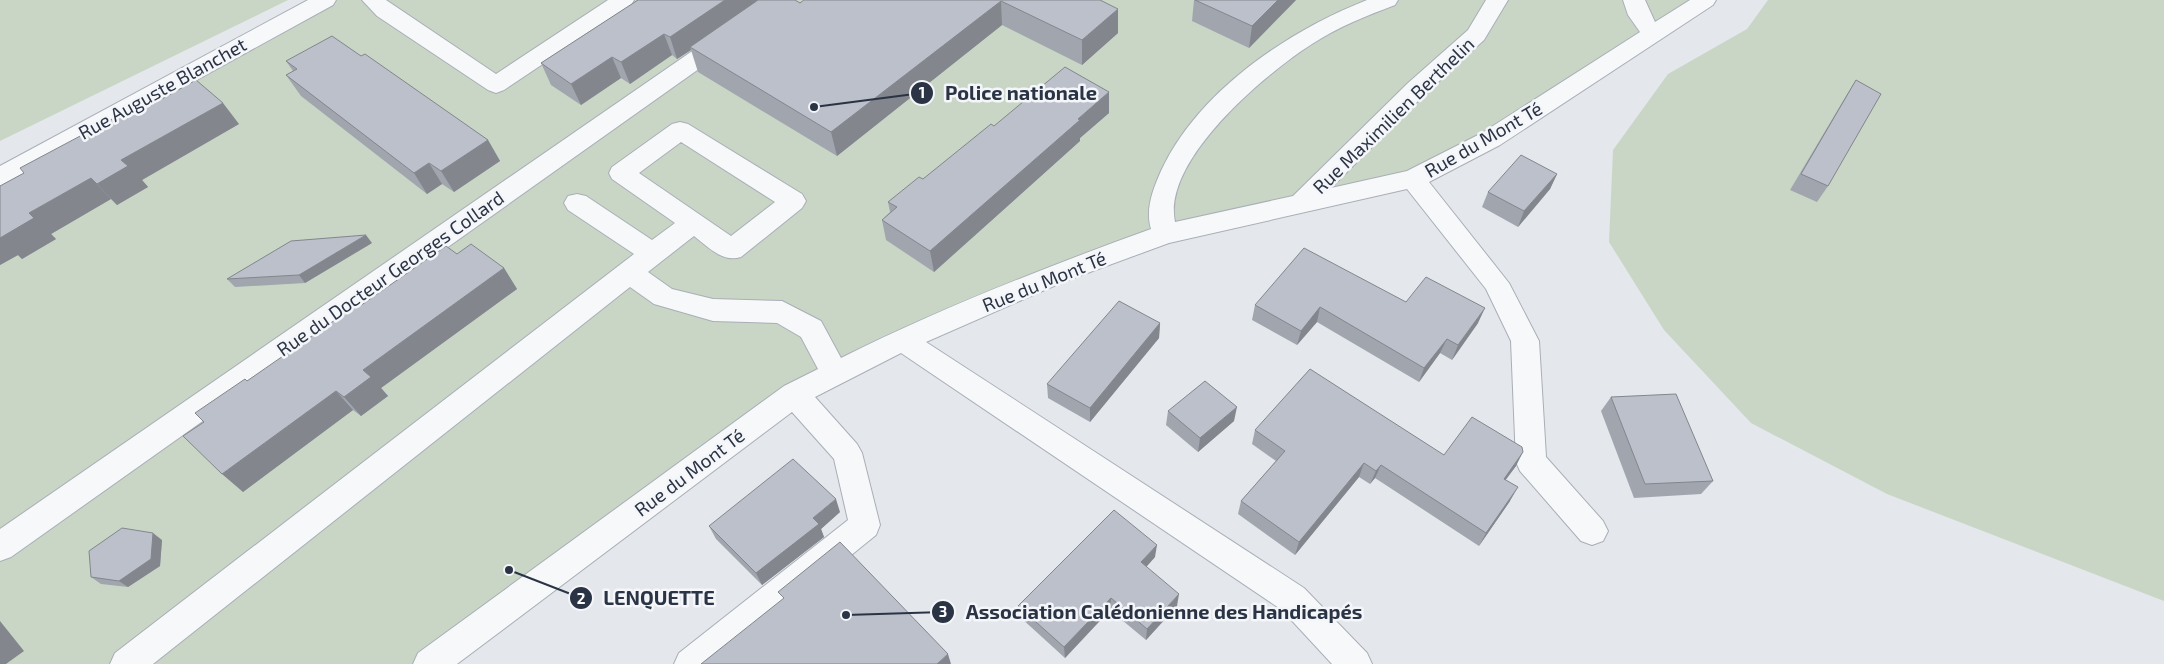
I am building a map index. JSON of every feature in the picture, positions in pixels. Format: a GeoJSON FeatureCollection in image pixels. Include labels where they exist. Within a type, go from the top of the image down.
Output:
{"type":"FeatureCollection","features":[{"type":"Feature","properties":{"kind":"street","name":"Rue Auguste Blanchet"},"geometry":{"type":"LineString","coordinates":[[0,178],[326,0]]}},
{"type":"Feature","properties":{"kind":"street"},"geometry":{"type":"LineString","coordinates":[[373,0],[385,11],[496,85],[623,0]]}},
{"type":"Feature","properties":{"kind":"street","name":"Rue du Docteur Georges Collard"},"geometry":{"type":"LineString","coordinates":[[0,547],[781,0]]}},
{"type":"Feature","properties":{"kind":"street"},"geometry":{"type":"LineString","coordinates":[[1165,234],[1161,217],[1163,203],[1179,161],[1196,131],[1262,67],[1328,25],[1387,0]]}},
{"type":"Feature","properties":{"kind":"street","name":"Rue Maximilien Berthelin"},"geometry":{"type":"LineString","coordinates":[[1302,202],[1416,89],[1476,35],[1497,0]]}},
{"type":"Feature","properties":{"kind":"street"},"geometry":{"type":"LineString","coordinates":[[1634,0],[1639,15],[1652,34]]}},
{"type":"Feature","properties":{"kind":"street","name":"Rue du Mont Té"},"geometry":{"type":"LineString","coordinates":[[430,664],[794,394],[902,340],[1054,275],[1165,234],[1302,202],[1413,179],[1491,139],[1705,0]]}},
{"type":"Feature","properties":{"kind":"street"},"geometry":{"type":"LineString","coordinates":[[680,130],[793,201],[732,250],[693,223],[621,173],[680,130]]}},
{"type":"Feature","properties":{"kind":"street"},"geometry":{"type":"LineString","coordinates":[[1413,179],[1496,283],[1525,341],[1531,462],[1592,531]]}},
{"type":"Feature","properties":{"kind":"street"},"geometry":{"type":"LineString","coordinates":[[577,203],[653,254]]}},
{"type":"Feature","properties":{"kind":"street"},"geometry":{"type":"LineString","coordinates":[[127,664],[693,223]]}},
{"type":"Feature","properties":{"kind":"street"},"geometry":{"type":"LineString","coordinates":[[630,272],[664,297],[713,310],[782,312],[811,329],[836,374]]}},
{"type":"Feature","properties":{"kind":"street"},"geometry":{"type":"LineString","coordinates":[[902,340],[1294,599],[1356,664]]}},
{"type":"Feature","properties":{"kind":"street"},"geometry":{"type":"LineString","coordinates":[[691,664],[865,525],[847,453],[794,394]]}},
{"type":"Feature","properties":{"kind":"green space"},"geometry":{"type":"Polygon","coordinates":[[[0,0],[288,0],[0,141],[0,0]]]}},
{"type":"Feature","properties":{"kind":"green space"},"geometry":{"type":"Polygon","coordinates":[[[325,0],[1705,0],[1446,164],[1165,234],[795,394],[430,664],[0,664],[0,210],[204,96],[186,76],[325,0]]]}},
{"type":"Feature","properties":{"kind":"green space"},"geometry":{"type":"Polygon","coordinates":[[[1768,0],[2164,0],[2164,601],[1887,494],[1751,423],[1664,330],[1609,242],[1613,150],[1668,74],[1747,29],[1768,0]]]}},
{"type":"Feature","properties":{"kind":"building"},"geometry":{"type":"Polygon","coordinates":[[[638,0],[725,0],[670,37],[664,34],[621,62],[612,57],[571,84],[541,63],[638,0]]]}},
{"type":"Feature","properties":{"kind":"building"},"geometry":{"type":"Polygon","coordinates":[[[758,0],[795,0],[800,3],[804,0],[1100,0],[1118,9],[1082,40],[1001,1],[831,132],[690,47],[758,0]]]}},
{"type":"Feature","properties":{"kind":"building"},"geometry":{"type":"Polygon","coordinates":[[[1195,0],[1278,0],[1252,26],[1195,0]]]}},
{"type":"Feature","properties":{"kind":"building"},"geometry":{"type":"Polygon","coordinates":[[[332,36],[361,56],[365,54],[488,140],[441,171],[429,163],[414,173],[286,75],[297,69],[286,61],[332,36]]]}},
{"type":"Feature","properties":{"kind":"building"},"geometry":{"type":"Polygon","coordinates":[[[1065,67],[1109,92],[1078,119],[1080,120],[930,251],[882,220],[897,207],[888,202],[919,177],[923,179],[991,124],[994,126],[1065,67]]]}},
{"type":"Feature","properties":{"kind":"building"},"geometry":{"type":"Polygon","coordinates":[[[196,80],[223,103],[121,160],[128,166],[97,184],[91,178],[29,213],[34,218],[0,238],[0,186],[24,173],[20,168],[146,101],[151,105],[196,80]]]}},
{"type":"Feature","properties":{"kind":"building"},"geometry":{"type":"Polygon","coordinates":[[[1856,80],[1881,94],[1828,186],[1801,174],[1856,80]]]}},
{"type":"Feature","properties":{"kind":"building"},"geometry":{"type":"Polygon","coordinates":[[[1521,155],[1557,174],[1524,211],[1488,192],[1521,155]]]}},
{"type":"Feature","properties":{"kind":"building"},"geometry":{"type":"Polygon","coordinates":[[[366,235],[299,275],[227,279],[291,241],[366,235]]]}},
{"type":"Feature","properties":{"kind":"building"},"geometry":{"type":"Polygon","coordinates":[[[471,244],[504,268],[363,370],[371,377],[344,397],[336,391],[222,474],[183,436],[204,422],[195,413],[245,379],[247,381],[446,246],[457,254],[471,244]]]}},
{"type":"Feature","properties":{"kind":"building"},"geometry":{"type":"Polygon","coordinates":[[[1304,248],[1406,302],[1426,277],[1485,308],[1458,345],[1447,339],[1424,368],[1320,307],[1301,331],[1255,305],[1304,248]]]}},
{"type":"Feature","properties":{"kind":"building"},"geometry":{"type":"Polygon","coordinates":[[[1119,301],[1160,323],[1090,408],[1047,384],[1119,301]]]}},
{"type":"Feature","properties":{"kind":"building"},"geometry":{"type":"Polygon","coordinates":[[[1310,369],[1444,455],[1472,417],[1522,447],[1523,452],[1504,479],[1518,487],[1486,533],[1381,465],[1376,471],[1364,463],[1299,542],[1241,501],[1285,451],[1255,430],[1310,369]]]}},
{"type":"Feature","properties":{"kind":"building"},"geometry":{"type":"Polygon","coordinates":[[[1205,381],[1237,407],[1200,438],[1168,411],[1205,381]]]}},
{"type":"Feature","properties":{"kind":"building"},"geometry":{"type":"Polygon","coordinates":[[[1676,394],[1713,481],[1645,484],[1611,397],[1676,394]]]}},
{"type":"Feature","properties":{"kind":"building"},"geometry":{"type":"Polygon","coordinates":[[[793,459],[836,499],[813,518],[819,524],[756,573],[709,526],[793,459]]]}},
{"type":"Feature","properties":{"kind":"building"},"geometry":{"type":"Polygon","coordinates":[[[1114,510],[1157,545],[1141,562],[1179,594],[1147,629],[1111,598],[1064,647],[1018,606],[1114,510]]]}},
{"type":"Feature","properties":{"kind":"building"},"geometry":{"type":"Polygon","coordinates":[[[122,528],[153,533],[151,559],[119,581],[91,577],[89,551],[122,528]]]}},
{"type":"Feature","properties":{"kind":"building"},"geometry":{"type":"Polygon","coordinates":[[[840,542],[948,654],[937,664],[701,664],[784,598],[778,592],[840,542]]]}},
{"type":"Feature","properties":{"kind":"place","name":"Police nationale"},"geometry":{"type":"Point","coordinates":[814,107]}},
{"type":"Feature","properties":{"kind":"place","name":"LENQUETTE"},"geometry":{"type":"Point","coordinates":[509,570]}},
{"type":"Feature","properties":{"kind":"place","name":"Association Calédonienne des Handicapés"},"geometry":{"type":"Point","coordinates":[846,615]}}]}
